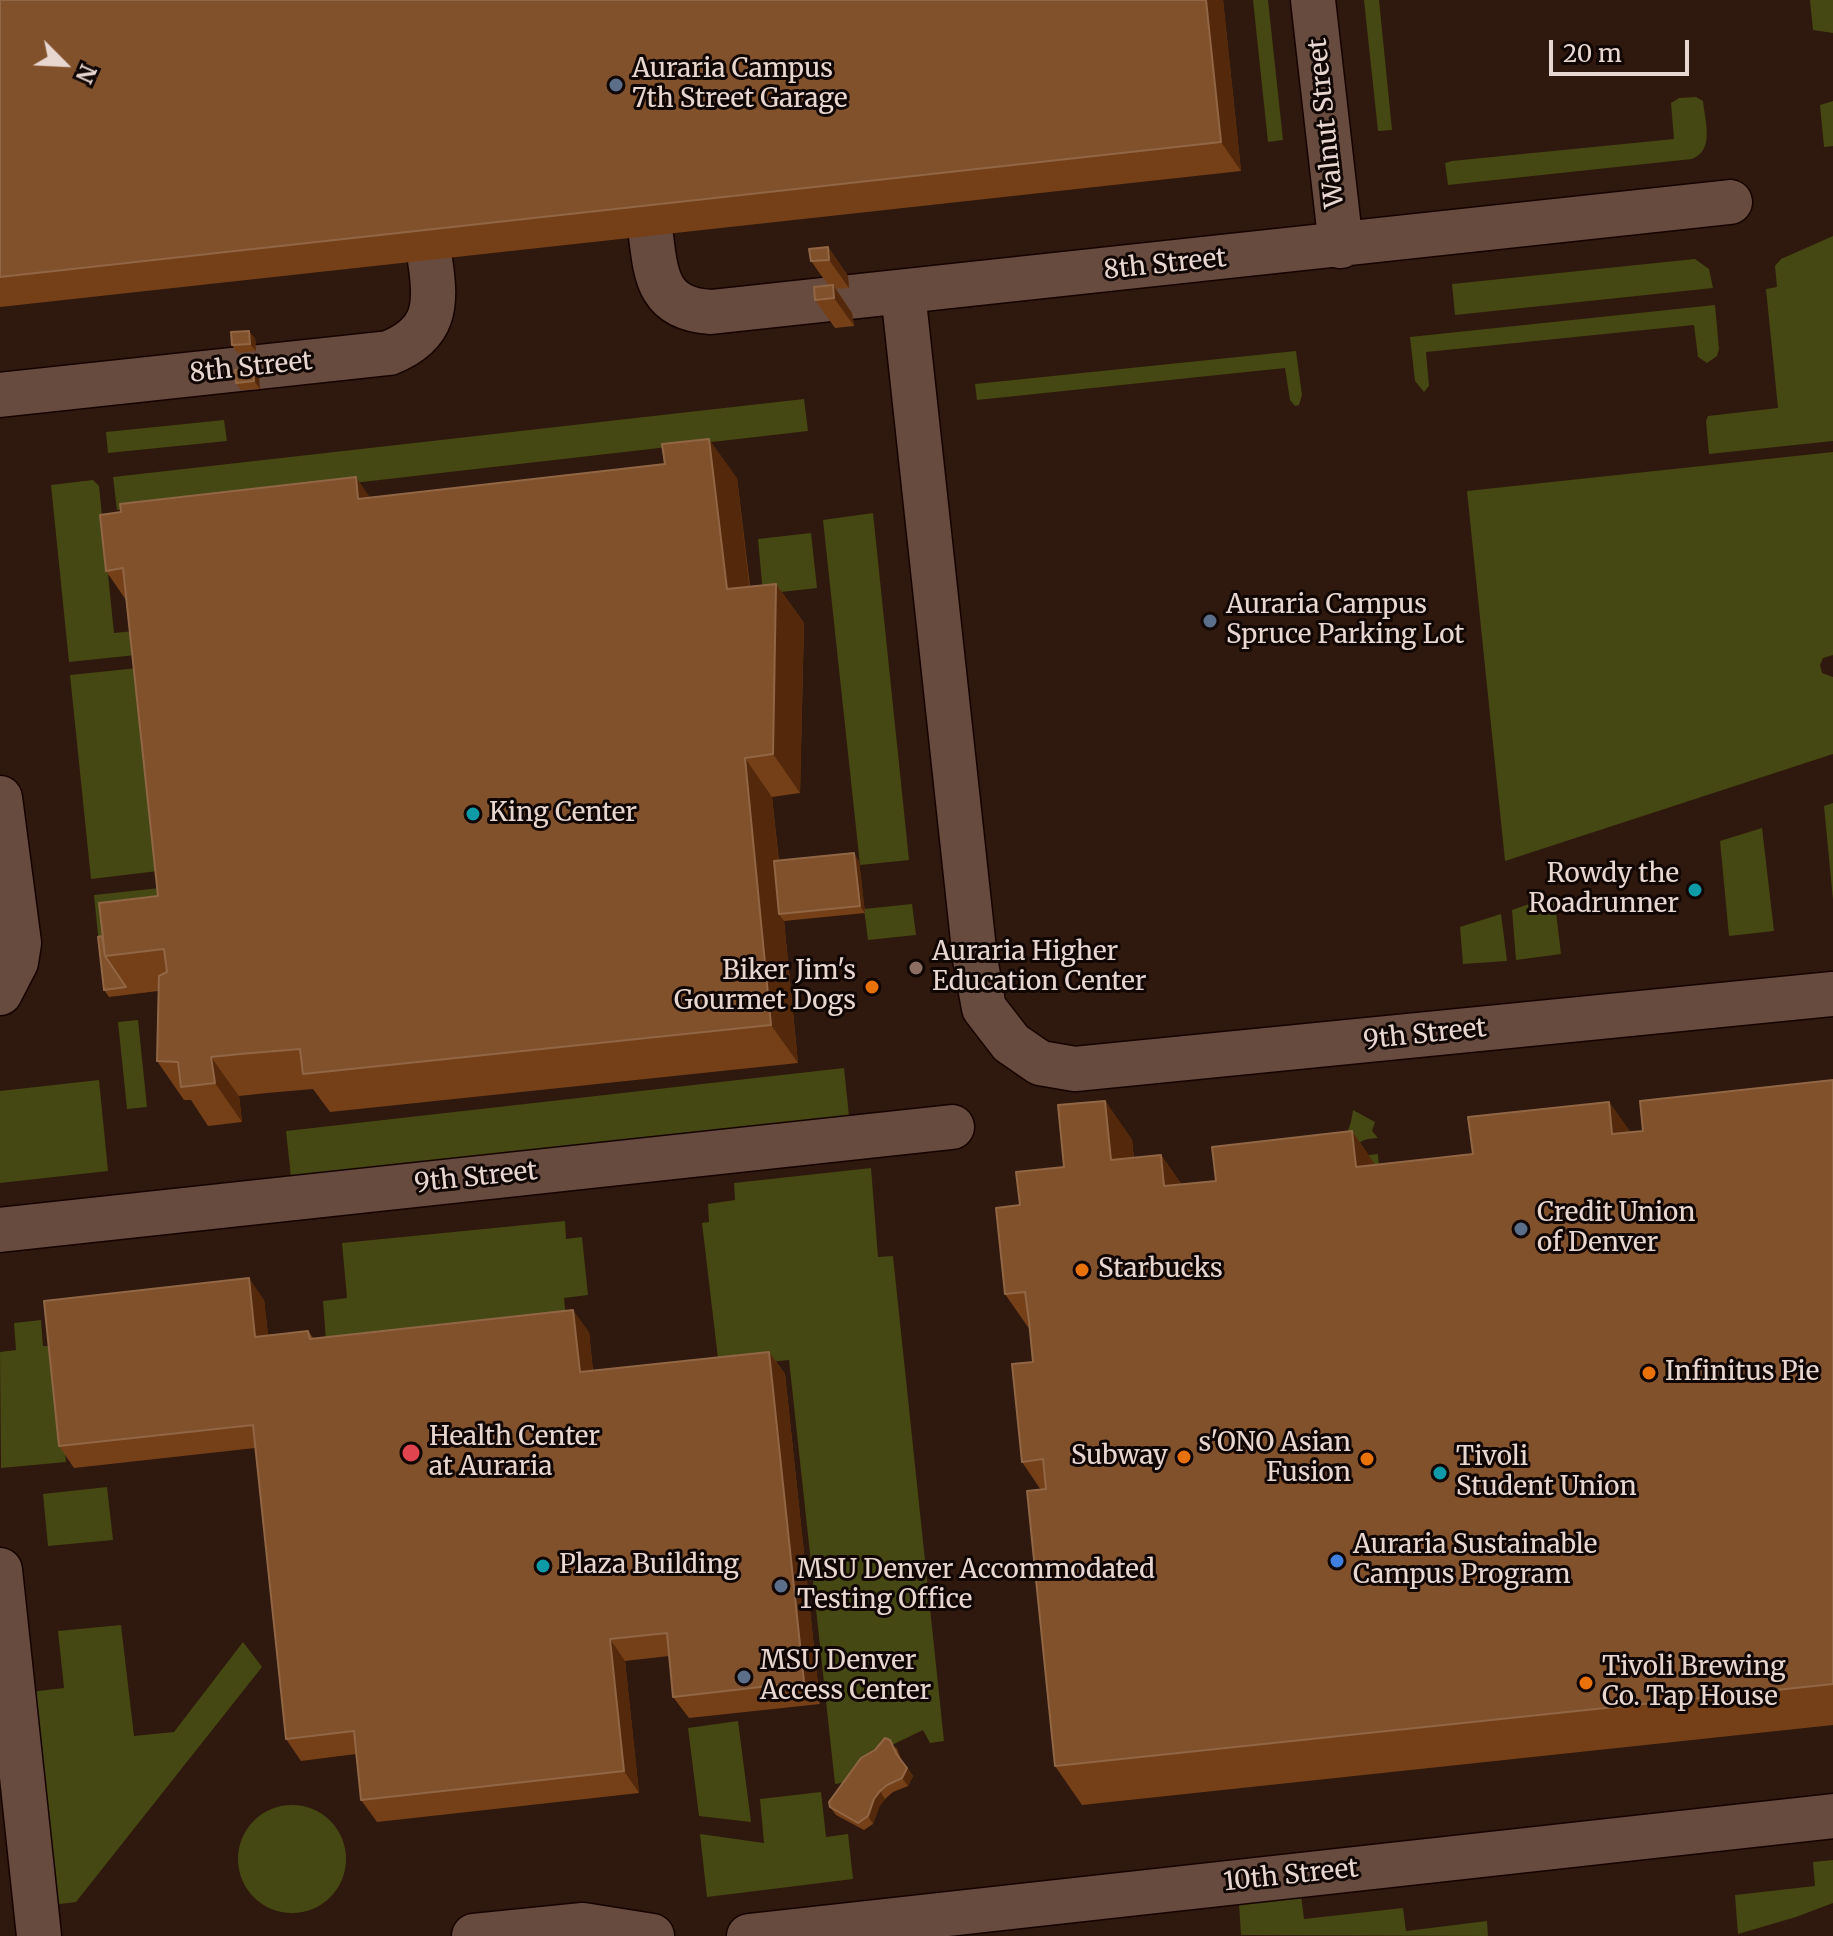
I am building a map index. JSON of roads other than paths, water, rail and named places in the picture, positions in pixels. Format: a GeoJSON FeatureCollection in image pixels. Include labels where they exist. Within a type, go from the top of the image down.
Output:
{"type":"FeatureCollection","features":[{"type":"Feature","properties":{"kind":"street","name":"Walnut Street"},"geometry":{"type":"LineString","coordinates":[[1313,0],[1341,246]]}},
{"type":"Feature","properties":{"kind":"street","name":"8th Street"},"geometry":{"type":"LineString","coordinates":[[651,236],[654,266],[662,288],[681,306],[711,312],[1730,202]]}},
{"type":"Feature","properties":{"kind":"street","name":"8th Street"},"geometry":{"type":"LineString","coordinates":[[0,395],[389,353],[418,337],[432,312],[434,293],[430,260]]}},
{"type":"Feature","properties":{"kind":"street","name":"9th Street"},"geometry":{"type":"LineString","coordinates":[[903,292],[975,959],[984,1008],[1020,1051],[1040,1063],[1075,1069],[1833,994]]}},
{"type":"Feature","properties":{"kind":"street"},"geometry":{"type":"LineString","coordinates":[[0,798],[19,943],[16,962],[0,993]]}},
{"type":"Feature","properties":{"kind":"street","name":"9th Street"},"geometry":{"type":"LineString","coordinates":[[0,1230],[952,1127]]}},
{"type":"Feature","properties":{"kind":"street"},"geometry":{"type":"LineString","coordinates":[[0,1570],[39,1936]]}},
{"type":"Feature","properties":{"kind":"street","name":"10th Street"},"geometry":{"type":"LineString","coordinates":[[749,1936],[1833,1816]]}},
{"type":"Feature","properties":{"kind":"street"},"geometry":{"type":"LineString","coordinates":[[474,1936],[583,1925],[652,1936]]}},
{"type":"Feature","properties":{"kind":"place","name":"Auraria Campus 7th Street Garage"},"geometry":{"type":"Point","coordinates":[616,85]}},
{"type":"Feature","properties":{"kind":"place","name":"Auraria Campus Spruce Parking Lot"},"geometry":{"type":"Point","coordinates":[1210,621]}},
{"type":"Feature","properties":{"kind":"place","name":"King Center"},"geometry":{"type":"Point","coordinates":[473,814]}},
{"type":"Feature","properties":{"kind":"place","name":"Rowdy the Roadrunner"},"geometry":{"type":"Point","coordinates":[1695,890]}},
{"type":"Feature","properties":{"kind":"place","name":"Auraria Higher Education Center"},"geometry":{"type":"Point","coordinates":[916,968]}},
{"type":"Feature","properties":{"kind":"place","name":"Biker Jim's Gourmet Dogs"},"geometry":{"type":"Point","coordinates":[872,987]}},
{"type":"Feature","properties":{"kind":"place","name":"Credit Union of Denver"},"geometry":{"type":"Point","coordinates":[1521,1229]}},
{"type":"Feature","properties":{"kind":"place","name":"Starbucks"},"geometry":{"type":"Point","coordinates":[1082,1270]}},
{"type":"Feature","properties":{"kind":"place","name":"Infinitus Pie"},"geometry":{"type":"Point","coordinates":[1649,1373]}},
{"type":"Feature","properties":{"kind":"place","name":"Health Center at Auraria"},"geometry":{"type":"Point","coordinates":[411,1453]}},
{"type":"Feature","properties":{"kind":"place","name":"Subway"},"geometry":{"type":"Point","coordinates":[1184,1457]}},
{"type":"Feature","properties":{"kind":"place","name":"s'ONO Asian Fusion"},"geometry":{"type":"Point","coordinates":[1367,1459]}},
{"type":"Feature","properties":{"kind":"place","name":"Tivoli Student Union"},"geometry":{"type":"Point","coordinates":[1440,1473]}},
{"type":"Feature","properties":{"kind":"place","name":"Auraria Sustainable Campus Program"},"geometry":{"type":"Point","coordinates":[1337,1561]}},
{"type":"Feature","properties":{"kind":"place","name":"Plaza Building"},"geometry":{"type":"Point","coordinates":[543,1566]}},
{"type":"Feature","properties":{"kind":"place","name":"MSU Denver Accommodated Testing Office"},"geometry":{"type":"Point","coordinates":[781,1586]}},
{"type":"Feature","properties":{"kind":"place","name":"MSU Denver Access Center"},"geometry":{"type":"Point","coordinates":[744,1677]}},
{"type":"Feature","properties":{"kind":"place","name":"Tivoli Brewing Co. Tap House"},"geometry":{"type":"Point","coordinates":[1586,1683]}}]}
